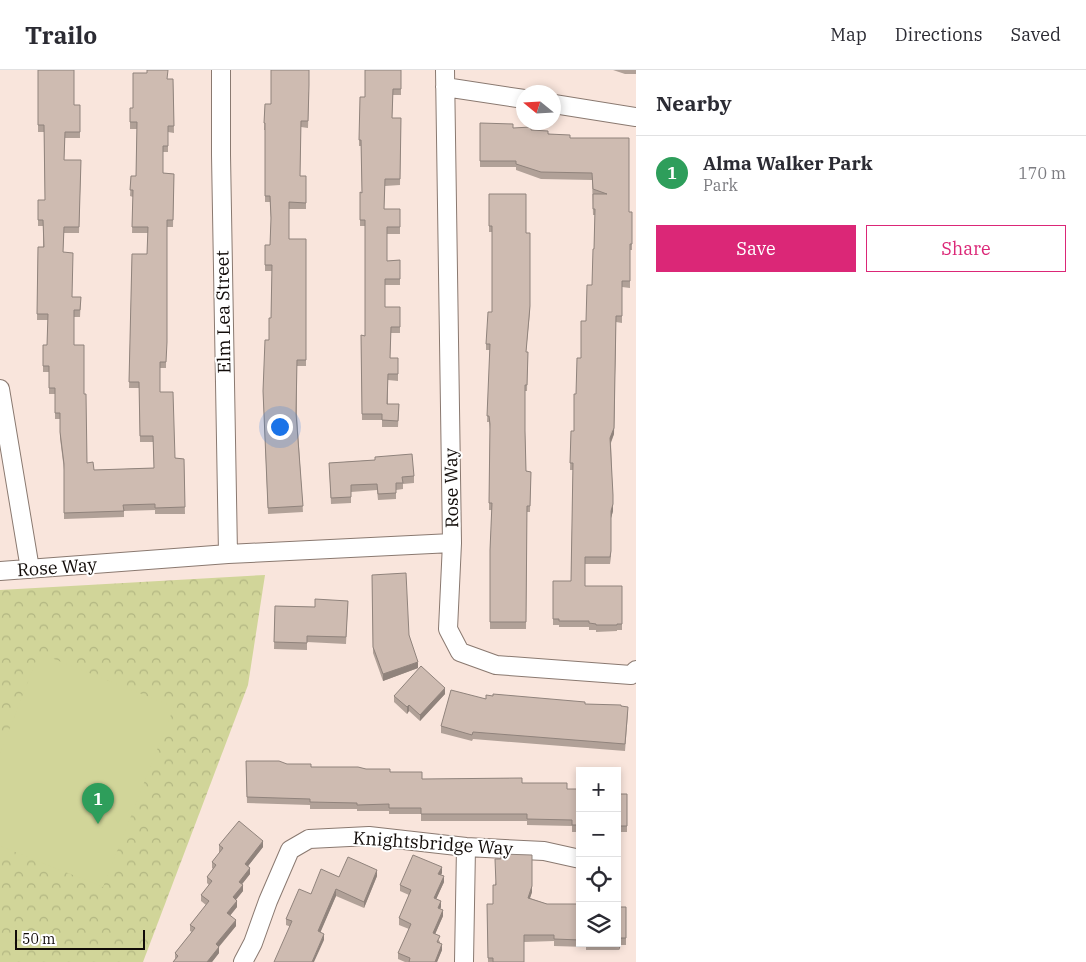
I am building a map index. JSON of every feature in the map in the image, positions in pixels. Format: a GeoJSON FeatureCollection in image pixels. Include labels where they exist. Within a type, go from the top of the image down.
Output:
{"type":"FeatureCollection","features":[{"type":"Feature","properties":{"kind":"street","name":"Elm Lea Street"},"geometry":{"type":"LineString","coordinates":[[221,70],[220,155],[228,554]]}},
{"type":"Feature","properties":{"kind":"street","name":"Rose Way"},"geometry":{"type":"LineString","coordinates":[[0,571],[228,554],[452,543],[445,78]]}},
{"type":"Feature","properties":{"kind":"street"},"geometry":{"type":"LineString","coordinates":[[445,78],[516,97]]}},
{"type":"Feature","properties":{"kind":"street"},"geometry":{"type":"LineString","coordinates":[[561,105],[636,117]]}},
{"type":"Feature","properties":{"kind":"street"},"geometry":{"type":"LineString","coordinates":[[0,389],[30,569]]}},
{"type":"Feature","properties":{"kind":"street"},"geometry":{"type":"LineString","coordinates":[[452,543],[448,629],[460,652],[496,665],[631,675],[636,670]]}},
{"type":"Feature","properties":{"kind":"street","name":"Knightsbridge Way"},"geometry":{"type":"LineString","coordinates":[[242,962],[253,943],[268,901],[290,850],[309,839],[369,836],[466,847],[544,851],[576,858]]}},
{"type":"Feature","properties":{"kind":"street"},"geometry":{"type":"LineString","coordinates":[[464,962],[466,847]]}},
{"type":"Feature","properties":{"kind":"green space"},"geometry":{"type":"Polygon","coordinates":[[[265,575],[248,685],[143,962],[0,962],[0,590],[265,575]]]}},
{"type":"Feature","properties":{"kind":"green space"},"geometry":{"type":"Polygon","coordinates":[[[39,653],[174,707],[103,887],[0,846],[0,753],[39,653]]]}},
{"type":"Feature","properties":{"kind":"building"},"geometry":{"type":"Polygon","coordinates":[[[38,70],[74,70],[74,105],[80,105],[80,132],[65,132],[64,160],[81,160],[79,227],[64,227],[63,252],[73,253],[72,297],[81,297],[80,310],[74,310],[74,345],[84,345],[87,463],[93,462],[94,470],[154,468],[153,436],[140,436],[139,382],[129,382],[132,254],[147,254],[148,227],[132,227],[133,190],[130,190],[131,176],[136,176],[137,122],[130,122],[130,108],[133,108],[133,73],[147,73],[147,70],[168,70],[167,79],[173,79],[174,126],[168,126],[168,146],[163,146],[163,173],[174,174],[173,220],[167,220],[166,362],[160,362],[160,392],[173,392],[175,458],[184,459],[185,507],[155,508],[155,504],[123,505],[124,511],[64,513],[64,464],[60,413],[55,413],[55,388],[49,388],[49,366],[43,366],[43,345],[47,345],[48,314],[37,314],[38,247],[44,247],[43,220],[38,220],[38,200],[45,200],[44,125],[38,125],[38,70]]]}},
{"type":"Feature","properties":{"kind":"building"},"geometry":{"type":"Polygon","coordinates":[[[271,70],[309,70],[309,85],[308,121],[301,121],[300,176],[306,176],[306,203],[289,202],[289,239],[306,239],[306,360],[297,360],[296,413],[303,506],[268,508],[263,391],[265,340],[269,340],[269,318],[271,318],[272,265],[265,265],[265,245],[270,245],[271,218],[270,196],[265,196],[264,123],[265,104],[271,104],[271,70]]]}},
{"type":"Feature","properties":{"kind":"building"},"geometry":{"type":"Polygon","coordinates":[[[365,70],[401,70],[401,89],[393,89],[392,118],[401,118],[400,179],[385,179],[384,209],[400,209],[400,227],[387,227],[387,261],[400,260],[400,279],[385,279],[385,307],[400,307],[400,327],[391,327],[390,358],[398,358],[398,374],[388,374],[387,404],[399,404],[398,421],[382,420],[382,414],[362,414],[361,335],[365,336],[365,220],[360,220],[360,192],[362,193],[361,140],[359,140],[360,97],[365,97],[365,70]]]}},
{"type":"Feature","properties":{"kind":"building"},"geometry":{"type":"Polygon","coordinates":[[[480,123],[513,124],[513,128],[516,128],[516,130],[548,131],[548,134],[570,135],[570,138],[629,138],[629,212],[632,212],[632,244],[630,244],[630,281],[622,281],[622,316],[616,316],[614,428],[610,438],[613,495],[611,551],[610,557],[585,557],[585,586],[622,586],[622,624],[596,625],[589,623],[589,621],[559,621],[559,619],[553,619],[553,581],[571,581],[573,463],[570,463],[571,431],[574,431],[574,394],[576,394],[577,358],[581,358],[581,321],[586,321],[587,285],[592,285],[595,209],[593,209],[593,194],[607,194],[593,189],[592,173],[541,172],[516,164],[516,161],[480,161],[480,123]]]}},
{"type":"Feature","properties":{"kind":"building"},"geometry":{"type":"Polygon","coordinates":[[[489,194],[526,194],[526,233],[530,233],[530,306],[526,352],[528,352],[527,385],[525,385],[525,431],[526,471],[531,472],[530,506],[527,506],[526,622],[490,622],[492,503],[489,503],[490,424],[489,416],[487,416],[490,344],[486,344],[488,312],[492,312],[492,226],[489,226],[489,194]]]}},
{"type":"Feature","properties":{"kind":"building"},"geometry":{"type":"Polygon","coordinates":[[[412,454],[414,476],[402,477],[403,483],[396,483],[396,493],[378,494],[377,484],[351,485],[351,497],[331,498],[329,463],[375,460],[375,457],[412,454]]]}},
{"type":"Feature","properties":{"kind":"building"},"geometry":{"type":"Polygon","coordinates":[[[406,573],[409,635],[418,662],[383,674],[373,647],[372,575],[406,573]]]}},
{"type":"Feature","properties":{"kind":"building"},"geometry":{"type":"Polygon","coordinates":[[[315,599],[348,601],[346,637],[307,636],[307,643],[274,642],[275,606],[315,607],[315,599]]]}},
{"type":"Feature","properties":{"kind":"building"},"geometry":{"type":"Polygon","coordinates":[[[421,666],[445,688],[420,715],[409,705],[407,707],[394,696],[421,666]]]}},
{"type":"Feature","properties":{"kind":"building"},"geometry":{"type":"Polygon","coordinates":[[[451,690],[486,699],[486,695],[493,696],[493,694],[628,707],[625,744],[473,732],[472,735],[441,726],[451,690]]]}},
{"type":"Feature","properties":{"kind":"building"},"geometry":{"type":"Polygon","coordinates":[[[246,761],[279,761],[287,764],[311,764],[311,767],[358,767],[390,769],[390,772],[422,772],[422,779],[522,778],[522,783],[567,783],[567,789],[576,789],[576,825],[572,825],[572,820],[527,819],[527,814],[421,814],[421,808],[389,808],[389,804],[357,805],[357,803],[310,802],[310,799],[247,797],[246,761]]]}},
{"type":"Feature","properties":{"kind":"building"},"geometry":{"type":"Polygon","coordinates":[[[621,794],[627,794],[627,826],[621,826],[621,794]]]}},
{"type":"Feature","properties":{"kind":"building"},"geometry":{"type":"Polygon","coordinates":[[[239,821],[263,841],[245,864],[250,868],[239,882],[243,885],[233,897],[237,901],[227,913],[236,920],[216,944],[219,947],[207,962],[173,962],[178,956],[175,953],[195,928],[190,925],[209,901],[201,895],[212,881],[207,877],[216,865],[212,862],[223,848],[219,845],[239,821]]]}},
{"type":"Feature","properties":{"kind":"building"},"geometry":{"type":"Polygon","coordinates":[[[501,854],[532,855],[532,886],[528,898],[547,904],[576,904],[576,940],[554,939],[554,935],[524,935],[524,962],[493,962],[493,958],[488,958],[487,904],[493,904],[493,885],[496,885],[495,859],[501,859],[501,854]]]}},
{"type":"Feature","properties":{"kind":"building"},"geometry":{"type":"Polygon","coordinates":[[[413,855],[442,867],[438,874],[444,876],[434,898],[441,901],[438,908],[443,910],[433,933],[440,936],[437,942],[442,944],[435,962],[409,962],[410,958],[398,953],[411,924],[399,918],[411,890],[400,885],[413,855]]]}},
{"type":"Feature","properties":{"kind":"building"},"geometry":{"type":"Polygon","coordinates":[[[348,857],[377,870],[364,902],[336,889],[318,931],[324,934],[312,962],[274,962],[292,921],[286,919],[299,889],[311,894],[321,869],[339,877],[348,857]]]}},
{"type":"Feature","properties":{"kind":"building"},"geometry":{"type":"Polygon","coordinates":[[[621,907],[626,907],[626,938],[621,938],[621,907]]]}},
{"type":"Feature","properties":{"kind":"place","name":"Alma Walker Park"},"geometry":{"type":"Point","coordinates":[98,824]}}]}
